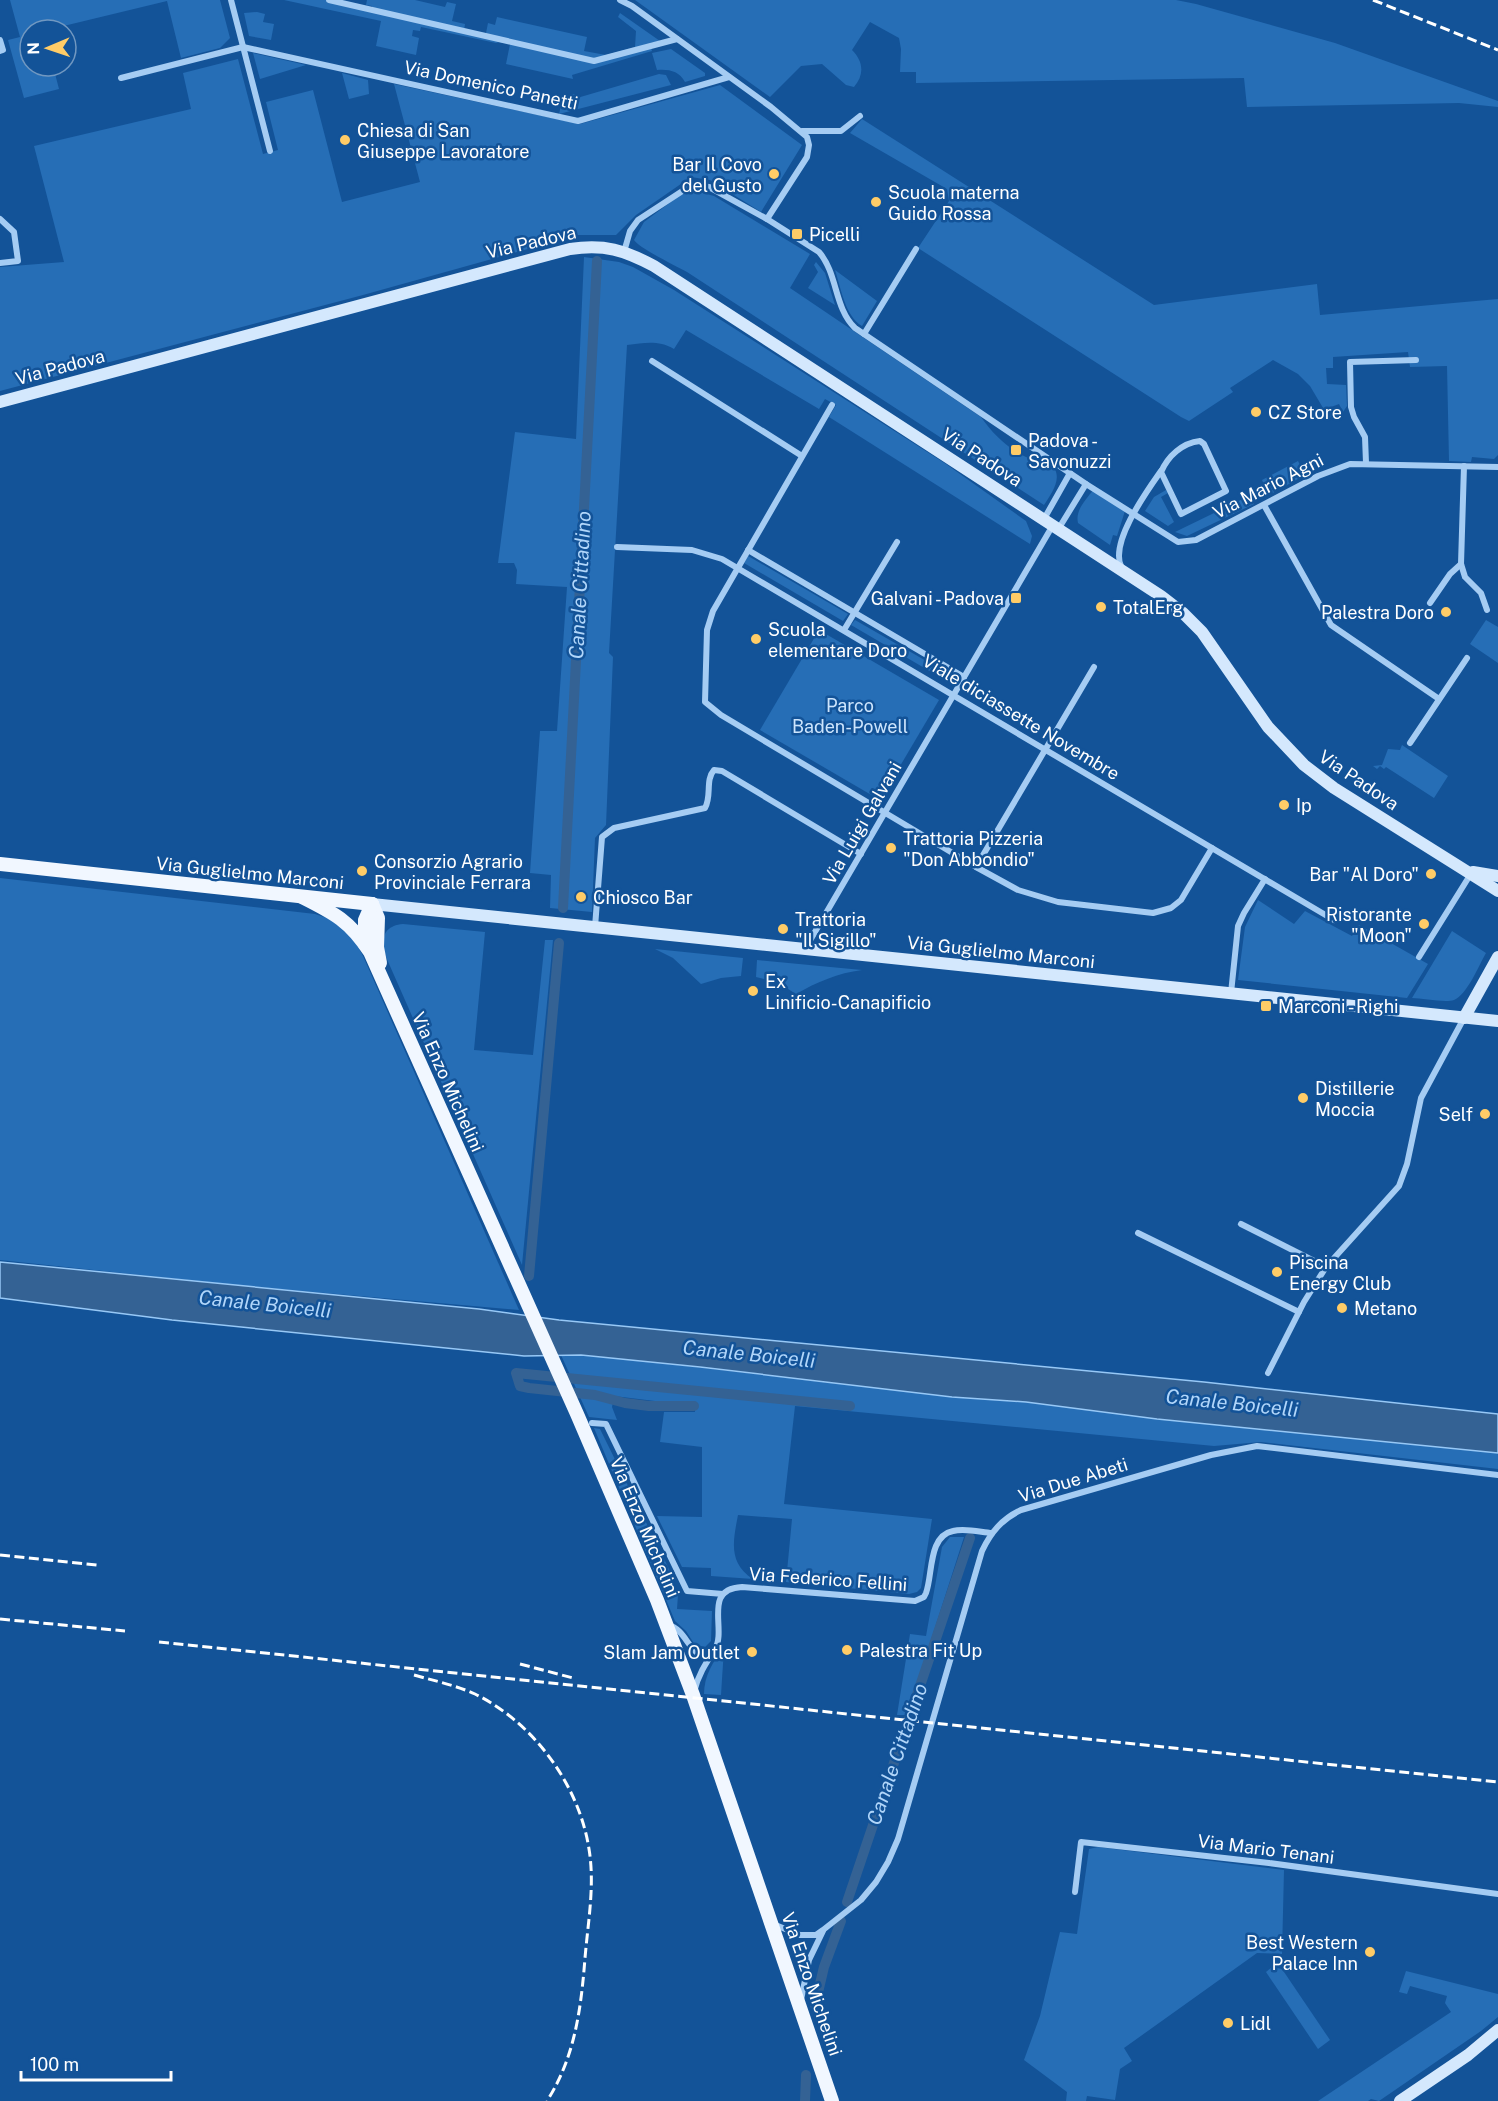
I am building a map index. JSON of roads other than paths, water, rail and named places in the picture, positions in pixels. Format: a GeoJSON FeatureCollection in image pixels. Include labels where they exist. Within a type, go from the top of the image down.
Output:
{"type":"FeatureCollection","features":[{"type":"Feature","properties":{"kind":"main road","name":"Via Padova"},"geometry":{"type":"LineString","coordinates":[[0,402],[570,249],[612,248],[654,266],[1176,607],[1202,632],[1268,727],[1304,765],[1334,788],[1498,891]]}},
{"type":"Feature","properties":{"kind":"main road","name":"Via Guglielmo Marconi"},"geometry":{"type":"LineString","coordinates":[[0,864],[1498,1021]]}},
{"type":"Feature","properties":{"kind":"main road"},"geometry":{"type":"LineString","coordinates":[[1470,872],[1498,876]]}},
{"type":"Feature","properties":{"kind":"main road","name":"Via Enzo Michelini"},"geometry":{"type":"LineString","coordinates":[[302,897],[338,914],[365,944],[384,982],[634,1545],[693,1695],[832,2101]]}},
{"type":"Feature","properties":{"kind":"main road"},"geometry":{"type":"LineString","coordinates":[[365,944],[365,921],[372,904]]}},
{"type":"Feature","properties":{"kind":"main road","name":"Via Enzo Michelini"},"geometry":{"type":"LineString","coordinates":[[372,904],[377,912],[379,926],[377,947],[384,982]]}},
{"type":"Feature","properties":{"kind":"main road"},"geometry":{"type":"LineString","coordinates":[[379,926],[387,916],[393,913],[417,909]]}},
{"type":"Feature","properties":{"kind":"main road"},"geometry":{"type":"LineString","coordinates":[[1464,1018],[1498,957]]}},
{"type":"Feature","properties":{"kind":"main road"},"geometry":{"type":"LineString","coordinates":[[1400,2101],[1468,2055],[1498,2030]]}},
{"type":"Feature","properties":{"kind":"main road"},"geometry":{"type":"LineString","coordinates":[[1468,2055],[1498,2044]]}},
{"type":"Feature","properties":{"kind":"street"},"geometry":{"type":"LineString","coordinates":[[231,0],[270,151]]}},
{"type":"Feature","properties":{"kind":"street"},"geometry":{"type":"LineString","coordinates":[[329,0],[594,61],[677,39]]}},
{"type":"Feature","properties":{"kind":"street"},"geometry":{"type":"LineString","coordinates":[[620,0],[632,6],[729,76],[801,131],[807,137],[809,145],[807,157],[767,219],[709,188],[694,185],[681,191],[638,220],[630,231],[624,252]]}},
{"type":"Feature","properties":{"kind":"street"},"geometry":{"type":"LineString","coordinates":[[0,40],[3,50],[0,51]]}},
{"type":"Feature","properties":{"kind":"street"},"geometry":{"type":"LineString","coordinates":[[121,78],[243,47]]}},
{"type":"Feature","properties":{"kind":"street","name":"Via Domenico Panetti"},"geometry":{"type":"LineString","coordinates":[[243,47],[578,121],[729,76]]}},
{"type":"Feature","properties":{"kind":"street"},"geometry":{"type":"LineString","coordinates":[[801,131],[841,131],[860,116]]}},
{"type":"Feature","properties":{"kind":"street"},"geometry":{"type":"LineString","coordinates":[[0,219],[14,232],[18,261],[0,263]]}},
{"type":"Feature","properties":{"kind":"street","name":"Via Padova"},"geometry":{"type":"LineString","coordinates":[[767,219],[819,252],[825,259],[844,315],[855,328],[1086,484],[1134,513]]}},
{"type":"Feature","properties":{"kind":"street"},"geometry":{"type":"LineString","coordinates":[[864,334],[916,249]]}},
{"type":"Feature","properties":{"kind":"street"},"geometry":{"type":"LineString","coordinates":[[1366,463],[1365,437],[1351,407],[1350,362],[1416,360]]}},
{"type":"Feature","properties":{"kind":"street"},"geometry":{"type":"LineString","coordinates":[[652,361],[802,456]]}},
{"type":"Feature","properties":{"kind":"street"},"geometry":{"type":"LineString","coordinates":[[832,405],[709,619],[705,702],[721,715],[976,867],[1018,890],[1038,897],[1058,902],[1153,913],[1164,911],[1177,905],[1212,848]]}},
{"type":"Feature","properties":{"kind":"street"},"geometry":{"type":"LineString","coordinates":[[1124,572],[1119,564],[1119,550],[1134,513],[1161,470],[1174,453],[1200,441],[1204,444],[1226,491],[1181,514],[1161,470]]}},
{"type":"Feature","properties":{"kind":"street","name":"Via Mario Agni"},"geometry":{"type":"LineString","coordinates":[[1134,513],[1182,543],[1196,540],[1342,466],[1366,463],[1498,467]]}},
{"type":"Feature","properties":{"kind":"street"},"geometry":{"type":"LineString","coordinates":[[1464,466],[1461,564],[1465,577],[1480,593],[1487,610]]}},
{"type":"Feature","properties":{"kind":"street"},"geometry":{"type":"LineString","coordinates":[[1052,524],[1070,473]]}},
{"type":"Feature","properties":{"kind":"street"},"geometry":{"type":"LineString","coordinates":[[1052,524],[1086,484]]}},
{"type":"Feature","properties":{"kind":"street"},"geometry":{"type":"LineString","coordinates":[[1264,505],[1330,625],[1439,699]]}},
{"type":"Feature","properties":{"kind":"street","name":"Via Luigi Galvani"},"geometry":{"type":"LineString","coordinates":[[805,950],[1052,524]]}},
{"type":"Feature","properties":{"kind":"street"},"geometry":{"type":"LineString","coordinates":[[844,630],[897,542]]}},
{"type":"Feature","properties":{"kind":"street","name":"Viale diciassette Novembre"},"geometry":{"type":"LineString","coordinates":[[617,547],[702,552],[738,567],[1334,920]]}},
{"type":"Feature","properties":{"kind":"street","name":"Viale diciassette Novembre"},"geometry":{"type":"LineString","coordinates":[[748,550],[964,676]]}},
{"type":"Feature","properties":{"kind":"street"},"geometry":{"type":"LineString","coordinates":[[1430,603],[1450,574],[1461,564]]}},
{"type":"Feature","properties":{"kind":"street"},"geometry":{"type":"LineString","coordinates":[[1410,743],[1467,658]]}},
{"type":"Feature","properties":{"kind":"street"},"geometry":{"type":"LineString","coordinates":[[976,867],[1094,667]]}},
{"type":"Feature","properties":{"kind":"street"},"geometry":{"type":"LineString","coordinates":[[595,928],[602,837],[614,828],[705,808],[710,776],[714,770],[722,771],[861,854]]}},
{"type":"Feature","properties":{"kind":"street"},"geometry":{"type":"LineString","coordinates":[[1419,957],[1470,872]]}},
{"type":"Feature","properties":{"kind":"street"},"geometry":{"type":"LineString","coordinates":[[1231,993],[1238,926],[1265,879]]}},
{"type":"Feature","properties":{"kind":"street"},"geometry":{"type":"LineString","coordinates":[[1268,1373],[1299,1312],[1326,1267],[1399,1186],[1407,1164],[1421,1098],[1464,1018]]}},
{"type":"Feature","properties":{"kind":"street"},"geometry":{"type":"LineString","coordinates":[[1240,1224],[1326,1267]]}},
{"type":"Feature","properties":{"kind":"street"},"geometry":{"type":"LineString","coordinates":[[1138,1233],[1299,1312]]}},
{"type":"Feature","properties":{"kind":"street","name":"Via Federico Fellini"},"geometry":{"type":"LineString","coordinates":[[592,1423],[606,1424],[687,1591],[723,1594]]}},
{"type":"Feature","properties":{"kind":"street","name":"Via Due Abeti"},"geometry":{"type":"LineString","coordinates":[[801,2009],[805,1975],[815,1945],[823,1930],[868,1891],[882,1872],[892,1852],[978,1561],[992,1533],[1004,1520],[1021,1510],[1211,1455],[1257,1446],[1498,1475]]}},
{"type":"Feature","properties":{"kind":"street","name":"Via Federico Fellini"},"geometry":{"type":"LineString","coordinates":[[693,1695],[698,1677],[716,1646],[718,1606],[723,1594],[731,1589],[742,1587],[915,1601],[924,1597],[926,1593],[940,1537],[954,1530],[992,1533]]}},
{"type":"Feature","properties":{"kind":"street"},"geometry":{"type":"LineString","coordinates":[[666,1624],[676,1627],[696,1653],[700,1655],[711,1653]]}},
{"type":"Feature","properties":{"kind":"street","name":"Via Mario Tenani"},"geometry":{"type":"LineString","coordinates":[[1075,1892],[1081,1842],[1269,1863],[1498,1894]]}},
{"type":"Feature","properties":{"kind":"street"},"geometry":{"type":"LineString","coordinates":[[772,1924],[800,1935],[816,1935],[823,1930]]}},
{"type":"Feature","properties":{"kind":"water","name":"Canale Boicelli"},"geometry":{"type":"Polygon","coordinates":[[[0,1262],[479,1309],[559,1320],[1204,1382],[1498,1414],[1498,1453],[1157,1419],[1026,1402],[952,1397],[581,1355],[524,1356],[172,1320],[0,1298],[0,1262]]]}},
{"type":"Feature","properties":{"kind":"waterway","name":"Canale Cittadino"},"geometry":{"type":"LineString","coordinates":[[563,908],[597,261]]}},
{"type":"Feature","properties":{"kind":"waterway"},"geometry":{"type":"LineString","coordinates":[[529,1276],[559,943]]}},
{"type":"Feature","properties":{"kind":"waterway"},"geometry":{"type":"LineString","coordinates":[[694,1406],[649,1406],[625,1403],[595,1395],[529,1388],[520,1386],[516,1373],[850,1406]]}},
{"type":"Feature","properties":{"kind":"waterway","name":"Canale Cittadino"},"geometry":{"type":"LineString","coordinates":[[847,1902],[970,1538]]}},
{"type":"Feature","properties":{"kind":"waterway","name":"Canale Cittadino"},"geometry":{"type":"LineString","coordinates":[[815,2005],[824,1967],[841,1921]]}},
{"type":"Feature","properties":{"kind":"waterway","name":"Canale Cittadino"},"geometry":{"type":"LineString","coordinates":[[805,2101],[806,2075]]}},
{"type":"Feature","properties":{"kind":"railway"},"geometry":{"type":"LineString","coordinates":[[1373,0],[1498,50]]}},
{"type":"Feature","properties":{"kind":"railway"},"geometry":{"type":"LineString","coordinates":[[0,1555],[97,1565]]}},
{"type":"Feature","properties":{"kind":"railway"},"geometry":{"type":"LineString","coordinates":[[0,1619],[125,1631]]}},
{"type":"Feature","properties":{"kind":"railway"},"geometry":{"type":"LineString","coordinates":[[159,1642],[1498,1782]]}},
{"type":"Feature","properties":{"kind":"railway"},"geometry":{"type":"LineString","coordinates":[[520,1664],[573,1678]]}},
{"type":"Feature","properties":{"kind":"railway"},"geometry":{"type":"LineString","coordinates":[[414,1675],[475,1694],[516,1721],[550,1758],[564,1779],[584,1825],[591,1863],[591,1890],[579,2014],[564,2067],[547,2101]]}},
{"type":"Feature","properties":{"kind":"place","name":"Chiesa di San Giuseppe Lavoratore"},"geometry":{"type":"Point","coordinates":[345,140]}},
{"type":"Feature","properties":{"kind":"place","name":"Bar Il Covo del Gusto"},"geometry":{"type":"Point","coordinates":[774,174]}},
{"type":"Feature","properties":{"kind":"place","name":"Scuola materna Guido Rossa"},"geometry":{"type":"Point","coordinates":[876,202]}},
{"type":"Feature","properties":{"kind":"place","name":"Picelli"},"geometry":{"type":"Point","coordinates":[797,234]}},
{"type":"Feature","properties":{"kind":"place","name":"CZ Store"},"geometry":{"type":"Point","coordinates":[1256,412]}},
{"type":"Feature","properties":{"kind":"place","name":"Padova - Savonuzzi"},"geometry":{"type":"Point","coordinates":[1016,450]}},
{"type":"Feature","properties":{"kind":"place","name":"Galvani - Padova"},"geometry":{"type":"Point","coordinates":[1016,598]}},
{"type":"Feature","properties":{"kind":"place","name":"TotalErg"},"geometry":{"type":"Point","coordinates":[1101,607]}},
{"type":"Feature","properties":{"kind":"place","name":"Palestra Doro"},"geometry":{"type":"Point","coordinates":[1446,612]}},
{"type":"Feature","properties":{"kind":"place","name":"Scuola elementare Doro"},"geometry":{"type":"Point","coordinates":[756,639]}},
{"type":"Feature","properties":{"kind":"place","name":"Ip"},"geometry":{"type":"Point","coordinates":[1284,805]}},
{"type":"Feature","properties":{"kind":"place","name":"Trattoria Pizzeria \"Don Abbondio\""},"geometry":{"type":"Point","coordinates":[891,848]}},
{"type":"Feature","properties":{"kind":"place","name":"Consorzio Agrario Provinciale Ferrara"},"geometry":{"type":"Point","coordinates":[362,871]}},
{"type":"Feature","properties":{"kind":"place","name":"Bar \"Al Doro\""},"geometry":{"type":"Point","coordinates":[1431,874]}},
{"type":"Feature","properties":{"kind":"place","name":"Chiosco Bar"},"geometry":{"type":"Point","coordinates":[581,897]}},
{"type":"Feature","properties":{"kind":"place","name":"Ristorante \"Moon\""},"geometry":{"type":"Point","coordinates":[1424,924]}},
{"type":"Feature","properties":{"kind":"place","name":"Trattoria \"Il Sigillo\""},"geometry":{"type":"Point","coordinates":[783,929]}},
{"type":"Feature","properties":{"kind":"place","name":"Ex Linificio-Canapificio"},"geometry":{"type":"Point","coordinates":[753,991]}},
{"type":"Feature","properties":{"kind":"place","name":"Marconi - Righi"},"geometry":{"type":"Point","coordinates":[1266,1006]}},
{"type":"Feature","properties":{"kind":"place","name":"Distillerie Moccia"},"geometry":{"type":"Point","coordinates":[1303,1098]}},
{"type":"Feature","properties":{"kind":"place","name":"Self"},"geometry":{"type":"Point","coordinates":[1485,1114]}},
{"type":"Feature","properties":{"kind":"place","name":"Piscina Energy Club"},"geometry":{"type":"Point","coordinates":[1277,1272]}},
{"type":"Feature","properties":{"kind":"place","name":"Metano"},"geometry":{"type":"Point","coordinates":[1342,1308]}},
{"type":"Feature","properties":{"kind":"place","name":"Palestra Fit Up"},"geometry":{"type":"Point","coordinates":[847,1650]}},
{"type":"Feature","properties":{"kind":"place","name":"Slam Jam Outlet"},"geometry":{"type":"Point","coordinates":[752,1652]}},
{"type":"Feature","properties":{"kind":"place","name":"Best Western Palace Inn"},"geometry":{"type":"Point","coordinates":[1370,1952]}},
{"type":"Feature","properties":{"kind":"place","name":"Lidl"},"geometry":{"type":"Point","coordinates":[1228,2023]}},
{"type":"Feature","properties":{"kind":"park label","name":"Parco Baden-Powell"},"geometry":{"type":"Point","coordinates":[850,715]}}]}
